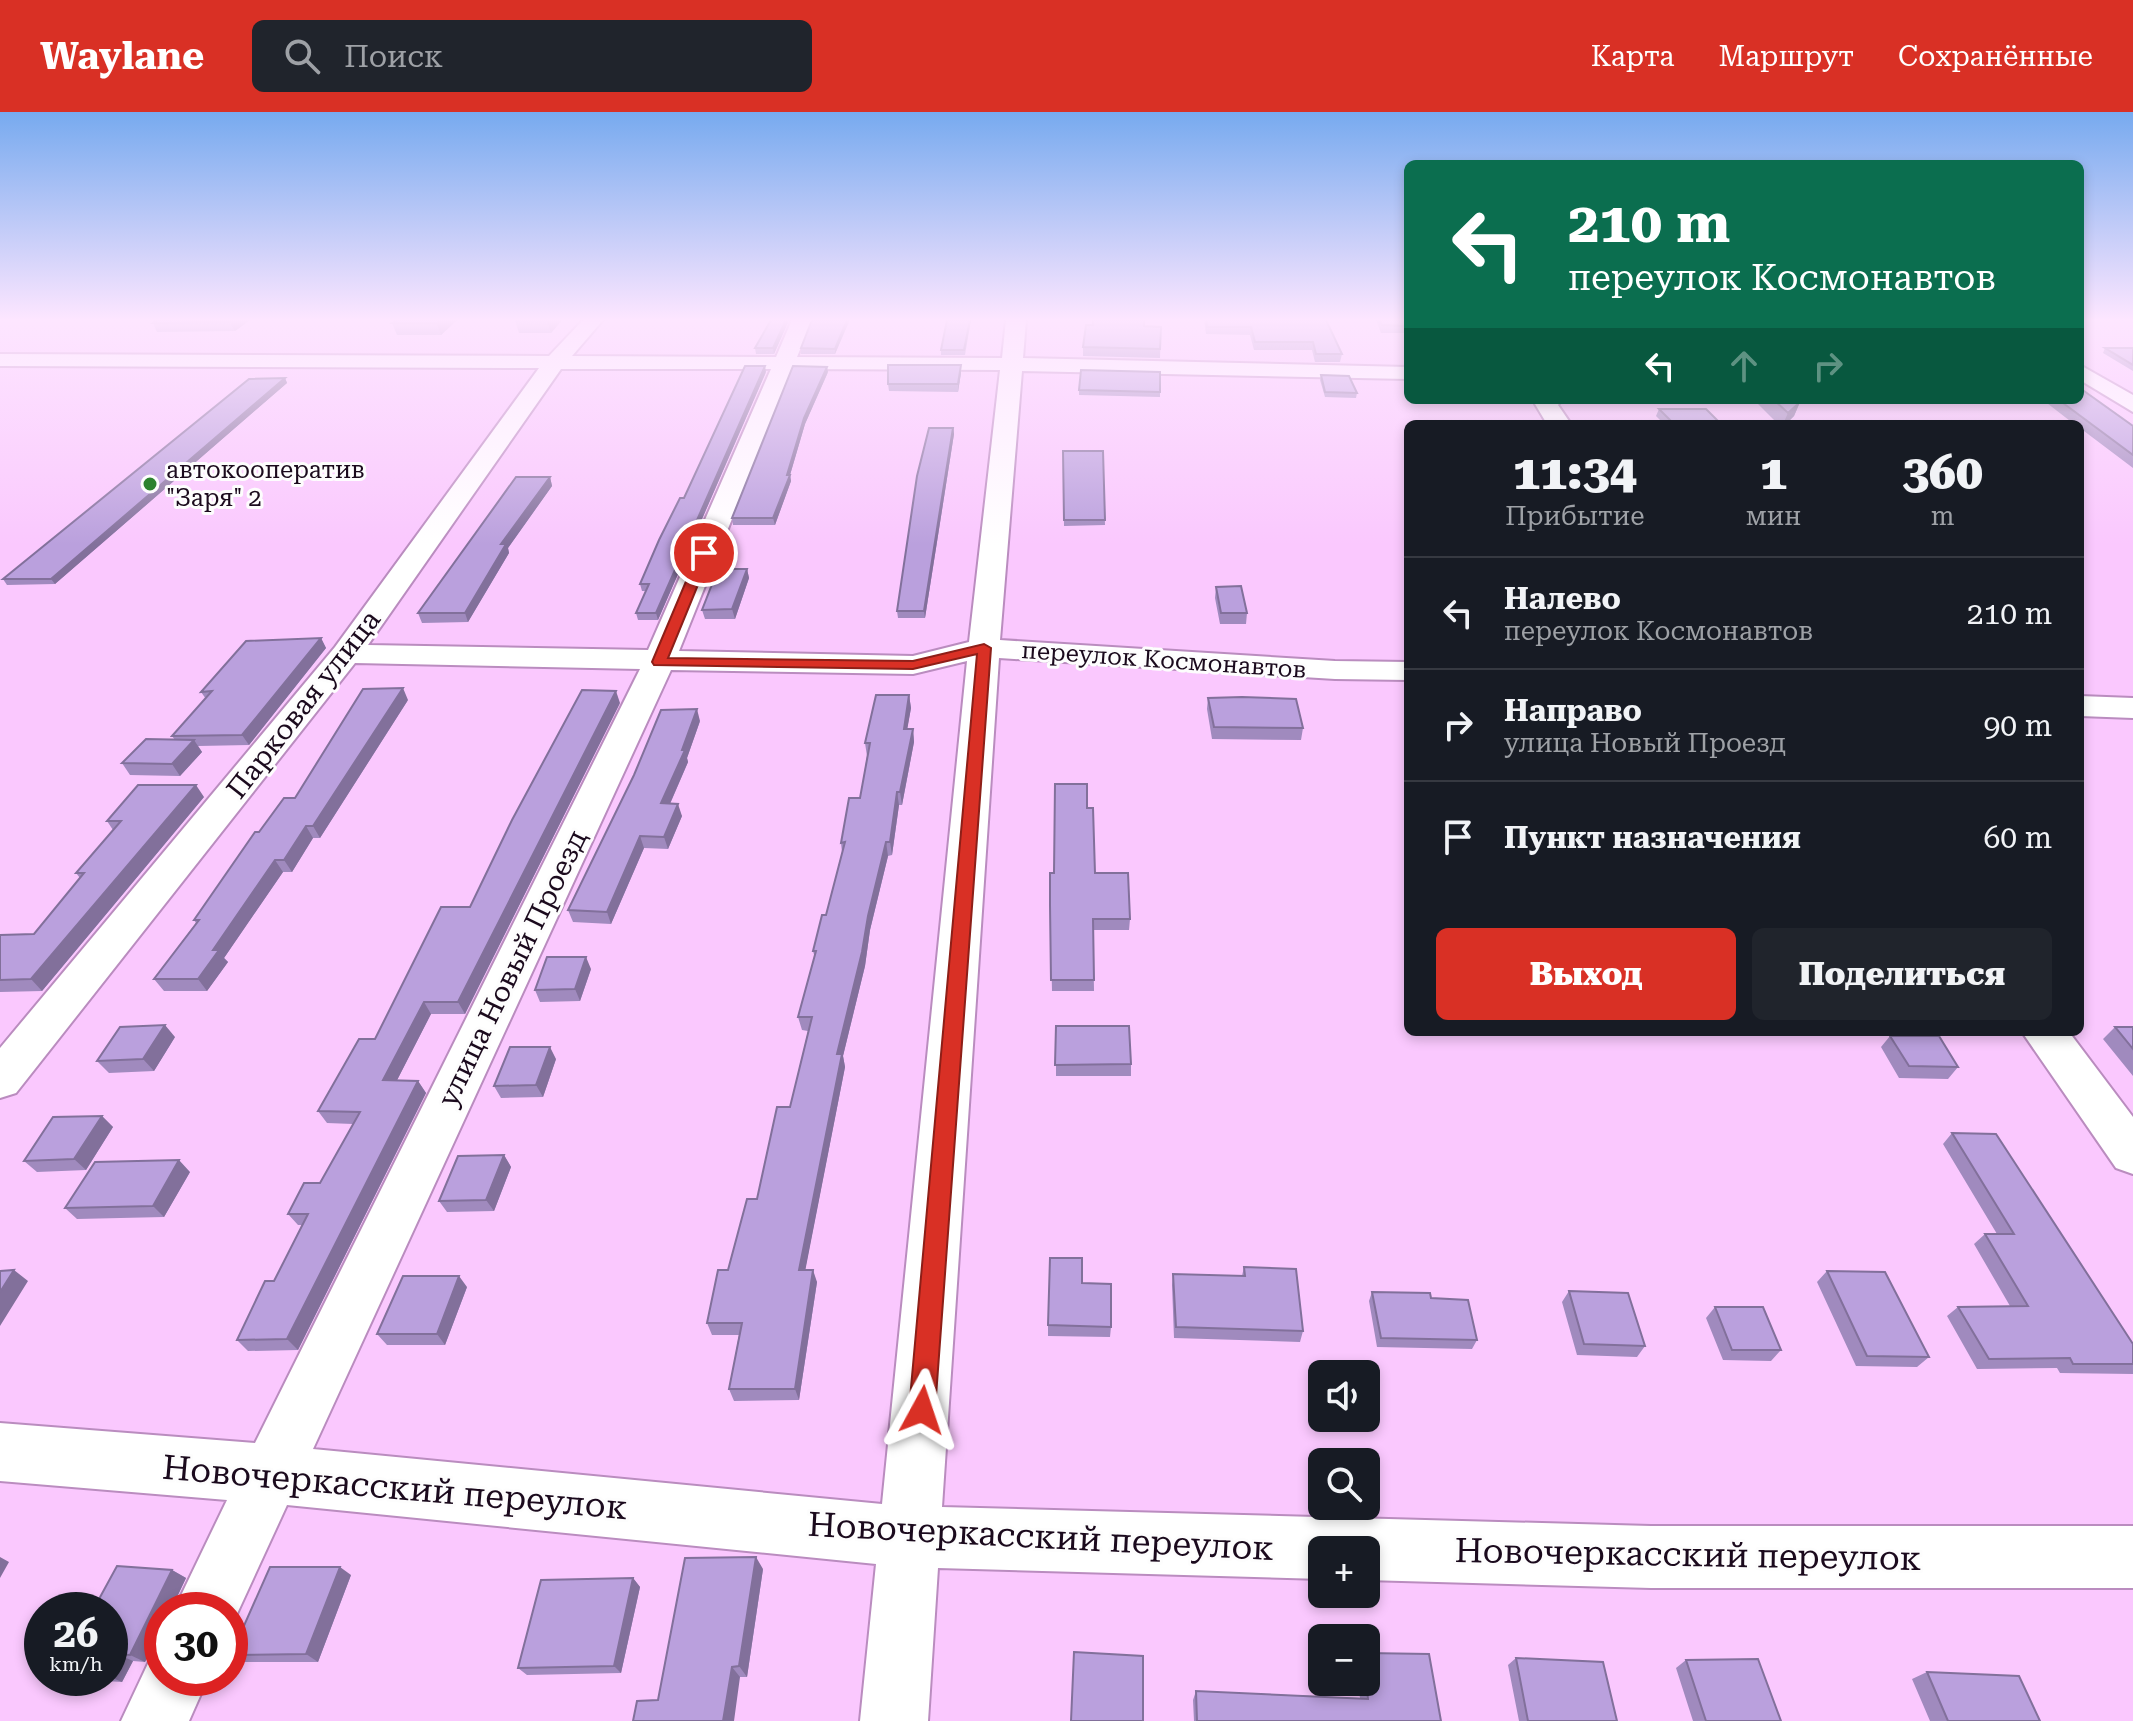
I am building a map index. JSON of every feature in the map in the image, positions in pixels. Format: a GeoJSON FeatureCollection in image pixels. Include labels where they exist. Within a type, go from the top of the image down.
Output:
{"type":"FeatureCollection","features":[{"type":"Feature","properties":{"kind":"street","name":"Парковая улица"},"geometry":{"type":"LineString","coordinates":[[0,1080],[346,654],[531,395]]}},
{"type":"Feature","properties":{"kind":"street","name":"улица Новый Проезд"},"geometry":{"type":"LineString","coordinates":[[214,1592],[659,662],[771,395]]}},
{"type":"Feature","properties":{"kind":"street"},"geometry":{"type":"LineString","coordinates":[[894,1721],[1008,395]]}},
{"type":"Feature","properties":{"kind":"street","name":"переулок Космонавтов"},"geometry":{"type":"LineString","coordinates":[[346,654],[913,665],[984,648],[1335,670],[1404,671]]}},
{"type":"Feature","properties":{"kind":"street"},"geometry":{"type":"LineString","coordinates":[[2084,706],[2133,708]]}},
{"type":"Feature","properties":{"kind":"street"},"geometry":{"type":"LineString","coordinates":[[2047,1036],[2133,1154]]}},
{"type":"Feature","properties":{"kind":"street","name":"Новочеркасский переулок"},"geometry":{"type":"LineString","coordinates":[[0,1452],[270,1474],[911,1537],[1651,1557],[2133,1557]]}},
{"type":"Feature","properties":{"kind":"street"},"geometry":{"type":"LineString","coordinates":[[155,1721],[167,1696]]}},
{"type":"Feature","properties":{"kind":"building","name":"автокооператив \"Заря\" 2"},"geometry":{"type":"Polygon","coordinates":[[[229,395],[265,395],[51,579],[3,579],[229,395]]]}},
{"type":"Feature","properties":{"kind":"building"},"geometry":{"type":"Polygon","coordinates":[[[732,395],[752,395],[656,613],[636,613],[649,584],[640,584],[680,498],[684,498],[732,395]]]}},
{"type":"Feature","properties":{"kind":"building"},"geometry":{"type":"Polygon","coordinates":[[[781,395],[814,395],[804,418],[787,475],[790,475],[773,518],[732,518],[781,395]]]}},
{"type":"Feature","properties":{"kind":"building"},"geometry":{"type":"Polygon","coordinates":[[[2084,395],[2090,395],[2133,426],[2133,455],[2064,404],[2084,404],[2084,395]]]}},
{"type":"Feature","properties":{"kind":"building"},"geometry":{"type":"Polygon","coordinates":[[[1778,404],[1798,404],[1788,413],[1778,404]]]}},
{"type":"Feature","properties":{"kind":"building"},"geometry":{"type":"Polygon","coordinates":[[[1659,409],[1706,409],[1717,420],[1670,420],[1659,409]]]}},
{"type":"Feature","properties":{"kind":"building"},"geometry":{"type":"Polygon","coordinates":[[[929,428],[953,428],[924,611],[897,611],[917,476],[929,428]]]}},
{"type":"Feature","properties":{"kind":"building"},"geometry":{"type":"Polygon","coordinates":[[[1063,451],[1103,451],[1105,520],[1064,520],[1063,451]]]}},
{"type":"Feature","properties":{"kind":"building"},"geometry":{"type":"Polygon","coordinates":[[[516,477],[550,477],[501,544],[506,544],[465,613],[418,613],[516,477]]]}},
{"type":"Feature","properties":{"kind":"building"},"geometry":{"type":"Polygon","coordinates":[[[718,569],[747,569],[732,609],[702,610],[718,569]]]}},
{"type":"Feature","properties":{"kind":"building"},"geometry":{"type":"Polygon","coordinates":[[[1241,586],[1247,613],[1221,613],[1216,587],[1241,586]]]}},
{"type":"Feature","properties":{"kind":"building"},"geometry":{"type":"Polygon","coordinates":[[[321,638],[242,735],[172,736],[212,691],[201,692],[246,641],[321,638]]]}},
{"type":"Feature","properties":{"kind":"building"},"geometry":{"type":"Polygon","coordinates":[[[403,688],[313,826],[306,826],[284,860],[275,860],[213,950],[219,950],[198,979],[154,979],[199,920],[194,920],[255,832],[259,832],[284,798],[295,798],[363,689],[403,688]]]}},
{"type":"Feature","properties":{"kind":"building"},"geometry":{"type":"Polygon","coordinates":[[[582,690],[616,691],[458,1002],[424,1002],[383,1080],[418,1081],[287,1339],[237,1340],[265,1281],[274,1281],[308,1214],[288,1214],[304,1183],[320,1183],[360,1112],[318,1111],[359,1039],[375,1039],[441,907],[470,907],[512,820],[582,690]]]}},
{"type":"Feature","properties":{"kind":"building"},"geometry":{"type":"Polygon","coordinates":[[[876,695],[909,695],[904,729],[913,729],[900,792],[897,792],[890,842],[886,842],[837,1054],[842,1054],[799,1270],[813,1270],[795,1389],[729,1389],[742,1323],[707,1323],[718,1270],[728,1270],[747,1199],[757,1199],[777,1107],[790,1107],[812,1017],[798,1017],[816,951],[813,951],[822,915],[826,915],[845,842],[841,843],[849,798],[860,798],[870,743],[865,743],[876,695]]]}},
{"type":"Feature","properties":{"kind":"building"},"geometry":{"type":"Polygon","coordinates":[[[1208,698],[1296,699],[1303,728],[1214,727],[1208,698]]]}},
{"type":"Feature","properties":{"kind":"building"},"geometry":{"type":"Polygon","coordinates":[[[697,709],[682,750],[685,750],[661,803],[678,804],[664,837],[640,836],[607,912],[568,910],[634,775],[661,710],[697,709]]]}},
{"type":"Feature","properties":{"kind":"building"},"geometry":{"type":"Polygon","coordinates":[[[146,739],[194,740],[172,764],[122,763],[146,739]]]}},
{"type":"Feature","properties":{"kind":"building"},"geometry":{"type":"Polygon","coordinates":[[[1055,784],[1087,784],[1087,808],[1093,808],[1095,873],[1128,873],[1130,919],[1093,919],[1094,980],[1051,980],[1050,873],[1054,873],[1055,784]]]}},
{"type":"Feature","properties":{"kind":"building"},"geometry":{"type":"Polygon","coordinates":[[[138,785],[196,785],[31,979],[0,980],[0,935],[34,934],[84,873],[76,873],[121,821],[107,821],[138,785]]]}},
{"type":"Feature","properties":{"kind":"building"},"geometry":{"type":"Polygon","coordinates":[[[547,957],[586,957],[575,989],[535,990],[547,957]]]}},
{"type":"Feature","properties":{"kind":"building"},"geometry":{"type":"Polygon","coordinates":[[[165,1025],[143,1059],[97,1061],[120,1027],[165,1025]]]}},
{"type":"Feature","properties":{"kind":"building"},"geometry":{"type":"Polygon","coordinates":[[[1056,1026],[1129,1026],[1131,1064],[1055,1065],[1056,1026]]]}},
{"type":"Feature","properties":{"kind":"building"},"geometry":{"type":"Polygon","coordinates":[[[2115,1027],[2133,1027],[2133,1049],[2115,1027]]]}},
{"type":"Feature","properties":{"kind":"building"},"geometry":{"type":"Polygon","coordinates":[[[1890,1036],[1939,1036],[1958,1067],[1909,1066],[1890,1036]]]}},
{"type":"Feature","properties":{"kind":"building"},"geometry":{"type":"Polygon","coordinates":[[[510,1047],[550,1047],[536,1085],[494,1086],[510,1047]]]}},
{"type":"Feature","properties":{"kind":"building"},"geometry":{"type":"Polygon","coordinates":[[[102,1116],[74,1159],[24,1161],[53,1117],[102,1116]]]}},
{"type":"Feature","properties":{"kind":"building"},"geometry":{"type":"Polygon","coordinates":[[[1952,1133],[1996,1134],[2133,1344],[2133,1364],[2073,1364],[2070,1358],[1989,1359],[1958,1307],[2028,1306],[1985,1234],[2014,1234],[1952,1133]]]}},
{"type":"Feature","properties":{"kind":"building"},"geometry":{"type":"Polygon","coordinates":[[[504,1155],[486,1200],[439,1201],[458,1156],[504,1155]]]}},
{"type":"Feature","properties":{"kind":"building"},"geometry":{"type":"Polygon","coordinates":[[[179,1160],[153,1206],[65,1208],[95,1162],[179,1160]]]}},
{"type":"Feature","properties":{"kind":"building"},"geometry":{"type":"Polygon","coordinates":[[[1050,1258],[1082,1258],[1082,1283],[1111,1284],[1111,1327],[1048,1325],[1050,1258]]]}},
{"type":"Feature","properties":{"kind":"building"},"geometry":{"type":"Polygon","coordinates":[[[1244,1267],[1296,1269],[1303,1331],[1176,1327],[1173,1274],[1245,1276],[1244,1267]]]}},
{"type":"Feature","properties":{"kind":"building"},"geometry":{"type":"Polygon","coordinates":[[[14,1270],[0,1292],[0,1271],[14,1270]]]}},
{"type":"Feature","properties":{"kind":"building"},"geometry":{"type":"Polygon","coordinates":[[[1827,1271],[1885,1272],[1929,1357],[1867,1356],[1827,1271]]]}},
{"type":"Feature","properties":{"kind":"building"},"geometry":{"type":"Polygon","coordinates":[[[403,1276],[459,1276],[437,1334],[377,1334],[403,1276]]]}},
{"type":"Feature","properties":{"kind":"building"},"geometry":{"type":"Polygon","coordinates":[[[1569,1291],[1628,1293],[1645,1346],[1584,1344],[1569,1291]]]}},
{"type":"Feature","properties":{"kind":"building"},"geometry":{"type":"Polygon","coordinates":[[[1372,1292],[1430,1293],[1431,1298],[1468,1300],[1477,1340],[1381,1338],[1372,1292]]]}},
{"type":"Feature","properties":{"kind":"building"},"geometry":{"type":"Polygon","coordinates":[[[1715,1307],[1763,1307],[1781,1350],[1732,1350],[1715,1307]]]}},
{"type":"Feature","properties":{"kind":"building"},"geometry":{"type":"Polygon","coordinates":[[[756,1557],[739,1666],[732,1667],[723,1721],[633,1721],[637,1701],[658,1700],[685,1558],[756,1557]]]}},
{"type":"Feature","properties":{"kind":"building"},"geometry":{"type":"Polygon","coordinates":[[[117,1566],[172,1570],[161,1592],[144,1592],[144,1627],[130,1655],[128,1592],[103,1592],[117,1566]]]}},
{"type":"Feature","properties":{"kind":"building"},"geometry":{"type":"Polygon","coordinates":[[[270,1567],[340,1567],[306,1654],[248,1655],[248,1617],[270,1567]]]}},
{"type":"Feature","properties":{"kind":"building"},"geometry":{"type":"Polygon","coordinates":[[[633,1578],[614,1666],[518,1668],[541,1580],[633,1578]]]}},
{"type":"Feature","properties":{"kind":"building"},"geometry":{"type":"Polygon","coordinates":[[[1074,1652],[1143,1656],[1143,1721],[1071,1721],[1074,1652]]]}},
{"type":"Feature","properties":{"kind":"building"},"geometry":{"type":"Polygon","coordinates":[[[1380,1653],[1429,1654],[1441,1721],[1197,1721],[1196,1691],[1368,1699],[1368,1696],[1380,1696],[1380,1653]]]}},
{"type":"Feature","properties":{"kind":"building"},"geometry":{"type":"Polygon","coordinates":[[[1516,1658],[1603,1662],[1617,1721],[1528,1721],[1516,1658]]]}},
{"type":"Feature","properties":{"kind":"building"},"geometry":{"type":"Polygon","coordinates":[[[1758,1659],[1781,1721],[1706,1721],[1686,1660],[1758,1659]]]}},
{"type":"Feature","properties":{"kind":"building"},"geometry":{"type":"Polygon","coordinates":[[[1927,1672],[2019,1676],[2040,1721],[1948,1721],[1927,1672]]]}},
{"type":"Feature","properties":{"kind":"place","name":"автокооператив \"Заря\" 2"},"geometry":{"type":"Point","coordinates":[150,484]}},
{"type":"Feature","properties":{"kind":"route"},"geometry":{"type":"LineString","coordinates":[[704,553],[659,662],[913,665],[984,648],[922,1410]]}}]}
